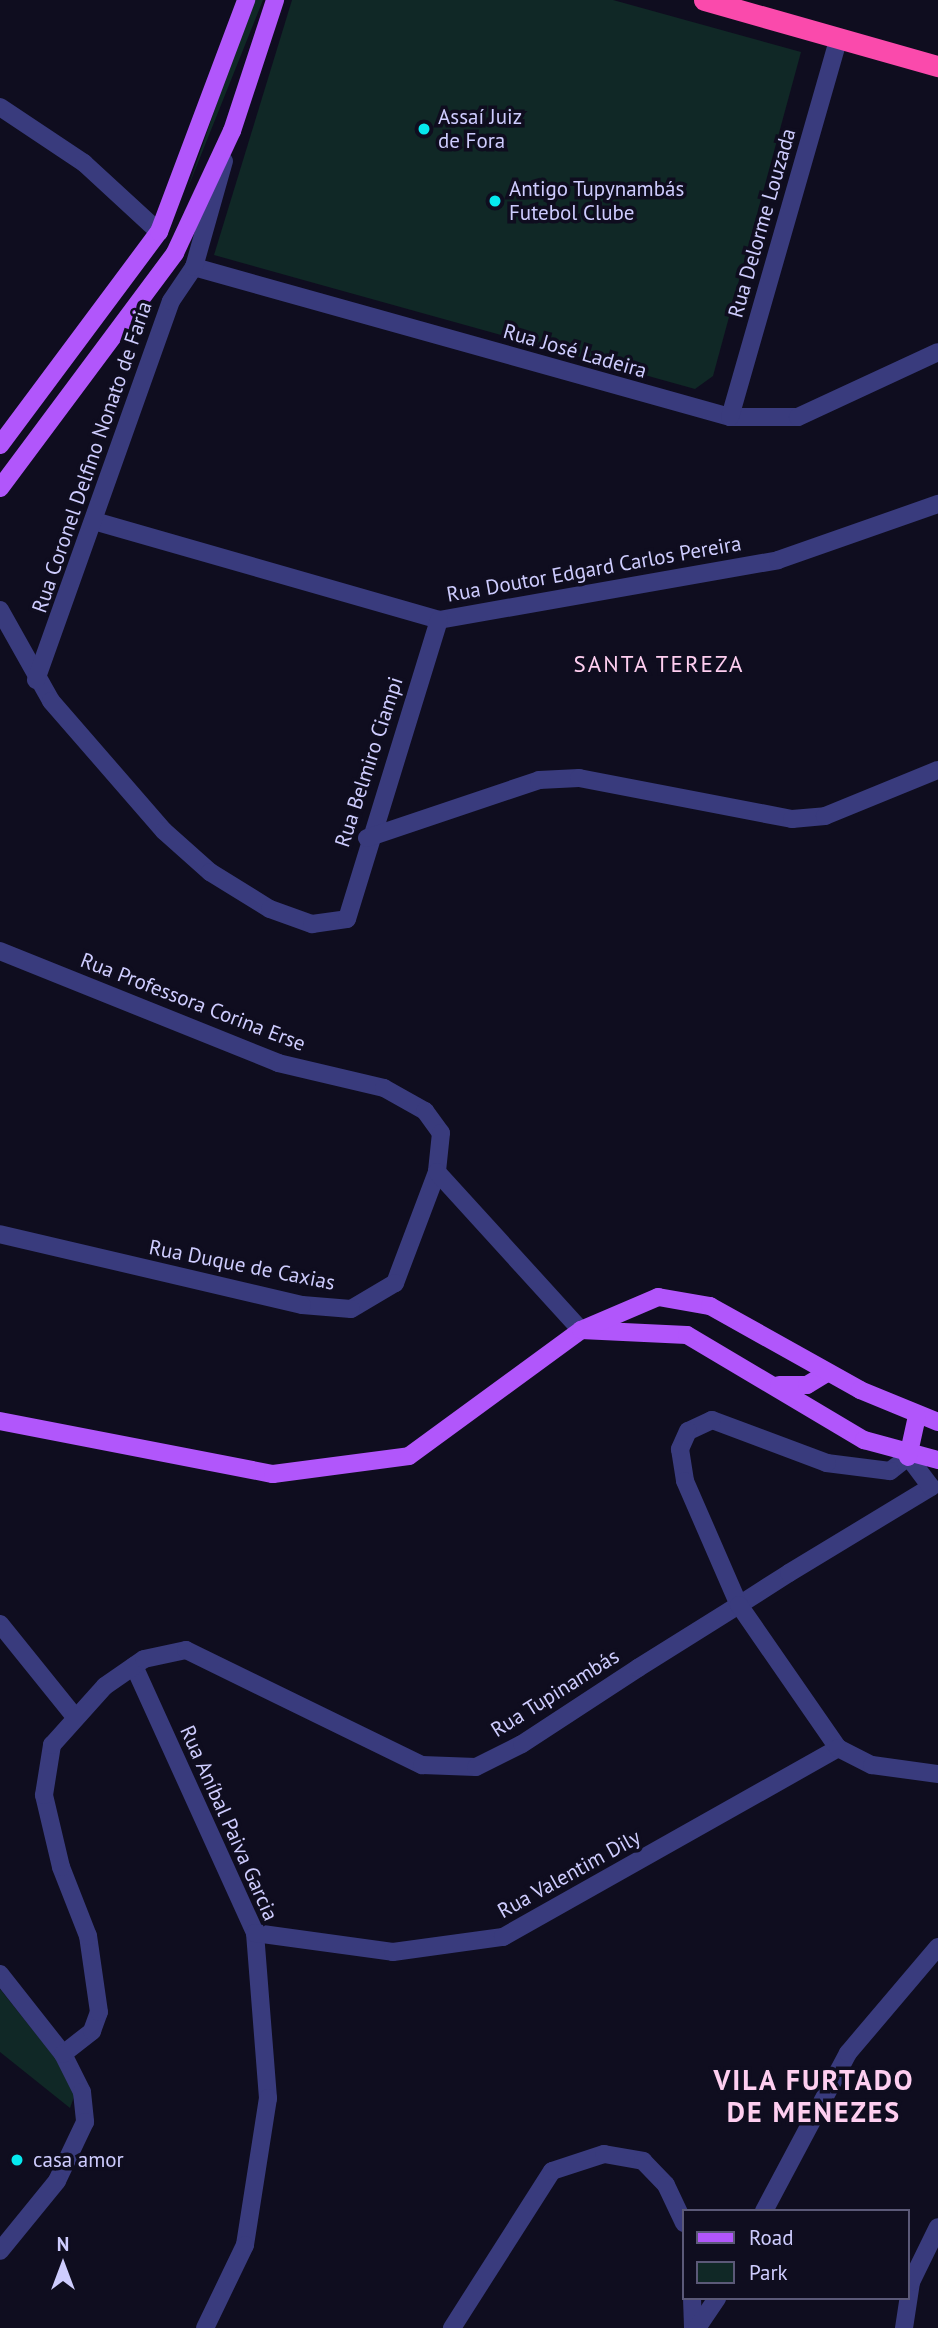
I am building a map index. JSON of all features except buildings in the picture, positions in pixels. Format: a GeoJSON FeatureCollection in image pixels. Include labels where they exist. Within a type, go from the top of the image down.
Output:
{"type":"FeatureCollection","features":[{"type":"Feature","properties":{"kind":"highway"},"geometry":{"type":"LineString","coordinates":[[704,0],[838,40],[938,66]]}},
{"type":"Feature","properties":{"kind":"main road"},"geometry":{"type":"LineString","coordinates":[[0,445],[159,232],[246,0]]}},
{"type":"Feature","properties":{"kind":"main road","name":"Rua Coronel Delfino Nonato de Faria"},"geometry":{"type":"LineString","coordinates":[[0,488],[175,253],[232,131],[275,0]]}},
{"type":"Feature","properties":{"kind":"main road"},"geometry":{"type":"LineString","coordinates":[[0,1421],[273,1474],[325,1472],[409,1456],[481,1410],[581,1331],[658,1297],[697,1303],[827,1373],[916,1416],[938,1422]]}},
{"type":"Feature","properties":{"kind":"main road"},"geometry":{"type":"LineString","coordinates":[[581,1331],[672,1331],[773,1383],[864,1440],[908,1457],[938,1460]]}},
{"type":"Feature","properties":{"kind":"main road"},"geometry":{"type":"LineString","coordinates":[[773,1383],[795,1388],[827,1373]]}},
{"type":"Feature","properties":{"kind":"main road"},"geometry":{"type":"LineString","coordinates":[[908,1457],[916,1416]]}},
{"type":"Feature","properties":{"kind":"street","name":"Rua Delorme Louzada"},"geometry":{"type":"LineString","coordinates":[[730,417],[838,40]]}},
{"type":"Feature","properties":{"kind":"street"},"geometry":{"type":"LineString","coordinates":[[0,107],[84,163],[159,232]]}},
{"type":"Feature","properties":{"kind":"street","name":"Rua Coronel Delfino Nonato de Faria"},"geometry":{"type":"LineString","coordinates":[[36,680],[171,302],[194,267],[232,131]]}},
{"type":"Feature","properties":{"kind":"street","name":"Rua José Ladeira"},"geometry":{"type":"LineString","coordinates":[[194,267],[730,417],[797,417],[938,352]]}},
{"type":"Feature","properties":{"kind":"street","name":"Rua Doutor Edgard Carlos Pereira"},"geometry":{"type":"LineString","coordinates":[[94,521],[439,620],[778,560],[938,504]]}},
{"type":"Feature","properties":{"kind":"street"},"geometry":{"type":"LineString","coordinates":[[0,610],[36,680]]}},
{"type":"Feature","properties":{"kind":"street","name":"Rua Belmiro Ciampi"},"geometry":{"type":"LineString","coordinates":[[36,680],[104,767],[210,872],[270,909],[312,925],[347,919],[367,838],[439,620]]}},
{"type":"Feature","properties":{"kind":"street"},"geometry":{"type":"LineString","coordinates":[[367,838],[539,780],[579,778],[792,819],[825,816],[938,770]]}},
{"type":"Feature","properties":{"kind":"street","name":"Rua Professora Corina Erse"},"geometry":{"type":"LineString","coordinates":[[0,951],[278,1063],[384,1088],[425,1111],[441,1133],[437,1172]]}},
{"type":"Feature","properties":{"kind":"street"},"geometry":{"type":"LineString","coordinates":[[437,1172],[581,1331]]}},
{"type":"Feature","properties":{"kind":"street","name":"Rua Duque de Caxias"},"geometry":{"type":"LineString","coordinates":[[0,1234],[302,1305],[351,1309],[395,1283],[437,1172]]}},
{"type":"Feature","properties":{"kind":"street"},"geometry":{"type":"LineString","coordinates":[[908,1457],[890,1471],[827,1463],[712,1420],[688,1431],[680,1449],[685,1481],[738,1605],[838,1748],[872,1765],[938,1774]]}},
{"type":"Feature","properties":{"kind":"street","name":"Rua Tupinambás"},"geometry":{"type":"LineString","coordinates":[[139,1663],[186,1650],[411,1760],[477,1767],[934,1487],[908,1457]]}},
{"type":"Feature","properties":{"kind":"street"},"geometry":{"type":"LineString","coordinates":[[0,1624],[75,1717]]}},
{"type":"Feature","properties":{"kind":"street"},"geometry":{"type":"LineString","coordinates":[[62,2054],[92,2031],[99,2012],[88,1936],[61,1867],[44,1795],[52,1745],[75,1717],[139,1663]]}},
{"type":"Feature","properties":{"kind":"street","name":"Rua Aníbal Paiva Garcia"},"geometry":{"type":"LineString","coordinates":[[139,1663],[255,1933],[268,2098],[245,2245],[205,2328]]}},
{"type":"Feature","properties":{"kind":"street","name":"Rua Valentim Dily"},"geometry":{"type":"LineString","coordinates":[[255,1933],[393,1952],[503,1937],[838,1748]]}},
{"type":"Feature","properties":{"kind":"street"},"geometry":{"type":"LineString","coordinates":[[765,2209],[848,2053],[938,1947]]}},
{"type":"Feature","properties":{"kind":"street"},"geometry":{"type":"LineString","coordinates":[[0,1973],[62,2054],[82,2092],[85,2122],[57,2182],[0,2251]]}},
{"type":"Feature","properties":{"kind":"street"},"geometry":{"type":"LineString","coordinates":[[452,2328],[552,2172],[604,2154],[643,2161],[666,2185],[682,2218]]}},
{"type":"Feature","properties":{"kind":"street"},"geometry":{"type":"LineString","coordinates":[[910,2289],[938,2227]]}},
{"type":"Feature","properties":{"kind":"street"},"geometry":{"type":"LineString","coordinates":[[692,2300],[695,2328]]}},
{"type":"Feature","properties":{"kind":"street"},"geometry":{"type":"LineString","coordinates":[[695,2328],[715,2300]]}},
{"type":"Feature","properties":{"kind":"street"},"geometry":{"type":"LineString","coordinates":[[904,2328],[908,2300]]}},
{"type":"Feature","properties":{"kind":"green space"},"geometry":{"type":"Polygon","coordinates":[[[252,0],[263,0],[187,190],[217,103],[252,0]]]}},
{"type":"Feature","properties":{"kind":"green space","name":"Antigo Tupynambás Futebol Clube"},"geometry":{"type":"Polygon","coordinates":[[[292,0],[613,0],[801,52],[713,376],[695,389],[214,255],[292,0]]]}},
{"type":"Feature","properties":{"kind":"green space"},"geometry":{"type":"Polygon","coordinates":[[[0,1989],[56,2059],[75,2094],[70,2108],[0,2052],[0,1989]]]}},
{"type":"Feature","properties":{"kind":"place","name":"Assaí Juiz de Fora"},"geometry":{"type":"Point","coordinates":[424,129]}},
{"type":"Feature","properties":{"kind":"place","name":"Antigo Tupynambás Futebol Clube"},"geometry":{"type":"Point","coordinates":[495,201]}},
{"type":"Feature","properties":{"kind":"place","name":"casa amor"},"geometry":{"type":"Point","coordinates":[17,2160]}},
{"type":"Feature","properties":{"kind":"district","name":"SANTA TEREZA"},"geometry":{"type":"Point","coordinates":[659,664]}},
{"type":"Feature","properties":{"kind":"district","name":"VILA FURTADO DE MENEZES"},"geometry":{"type":"Point","coordinates":[814,2096]}}]}
